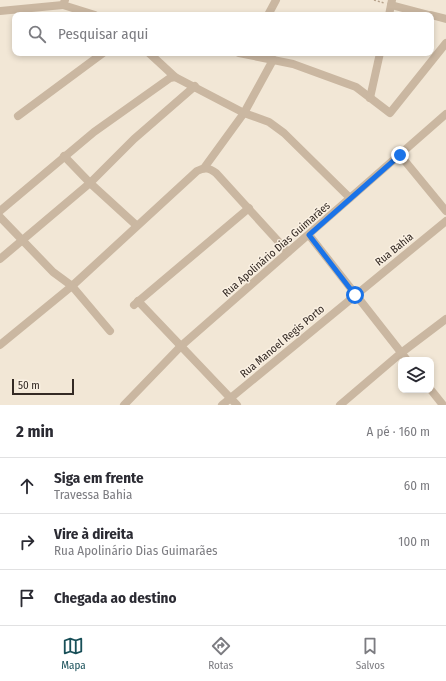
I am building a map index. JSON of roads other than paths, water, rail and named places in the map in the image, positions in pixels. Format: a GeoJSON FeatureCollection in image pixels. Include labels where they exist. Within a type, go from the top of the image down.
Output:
{"type":"FeatureCollection","features":[{"type":"Feature","properties":{"kind":"street"},"geometry":{"type":"LineString","coordinates":[[270,12],[276,0]]}},
{"type":"Feature","properties":{"kind":"street"},"geometry":{"type":"LineString","coordinates":[[0,11],[64,2],[88,12]]}},
{"type":"Feature","properties":{"kind":"street"},"geometry":{"type":"LineString","coordinates":[[390,12],[392,2],[421,12]]}},
{"type":"Feature","properties":{"kind":"street"},"geometry":{"type":"LineString","coordinates":[[434,16],[446,19]]}},
{"type":"Feature","properties":{"kind":"street"},"geometry":{"type":"LineString","coordinates":[[0,345],[72,286],[136,225],[197,171],[204,168],[244,112],[271,56],[356,87],[390,113],[446,43]]}},
{"type":"Feature","properties":{"kind":"street"},"geometry":{"type":"LineString","coordinates":[[18,116],[99,56]]}},
{"type":"Feature","properties":{"kind":"street"},"geometry":{"type":"LineString","coordinates":[[152,56],[175,77],[244,112],[269,122],[284,132],[350,198]]}},
{"type":"Feature","properties":{"kind":"street"},"geometry":{"type":"LineString","coordinates":[[370,98],[379,56]]}},
{"type":"Feature","properties":{"kind":"street"},"geometry":{"type":"LineString","coordinates":[[0,211],[64,156],[123,110],[170,78],[175,77]]}},
{"type":"Feature","properties":{"kind":"street"},"geometry":{"type":"LineString","coordinates":[[0,259],[90,183],[134,139],[195,86]]}},
{"type":"Feature","properties":{"kind":"street","name":"Rua Apolinário Dias Guimarães"},"geometry":{"type":"LineString","coordinates":[[124,405],[181,346],[446,114]]}},
{"type":"Feature","properties":{"kind":"street"},"geometry":{"type":"LineString","coordinates":[[400,155],[446,211]]}},
{"type":"Feature","properties":{"kind":"street"},"geometry":{"type":"LineString","coordinates":[[64,156],[90,183],[136,225]]}},
{"type":"Feature","properties":{"kind":"street"},"geometry":{"type":"LineString","coordinates":[[204,168],[211,169],[216,173],[288,252]]}},
{"type":"Feature","properties":{"kind":"street"},"geometry":{"type":"LineString","coordinates":[[237,405],[181,346],[136,303],[249,208]]}},
{"type":"Feature","properties":{"kind":"street"},"geometry":{"type":"LineString","coordinates":[[0,217],[53,272],[72,286],[110,331]]}},
{"type":"Feature","properties":{"kind":"street","name":"Rua Bahia"},"geometry":{"type":"LineString","coordinates":[[355,295],[446,221]]}},
{"type":"Feature","properties":{"kind":"street"},"geometry":{"type":"LineString","coordinates":[[309,235],[404,357]]}},
{"type":"Feature","properties":{"kind":"street","name":"Rua Manoel Regis Porto"},"geometry":{"type":"LineString","coordinates":[[222,405],[355,295]]}},
{"type":"Feature","properties":{"kind":"street"},"geometry":{"type":"LineString","coordinates":[[340,405],[401,353],[446,319]]}},
{"type":"Feature","properties":{"kind":"street"},"geometry":{"type":"LineString","coordinates":[[434,393],[444,405]]}}]}
